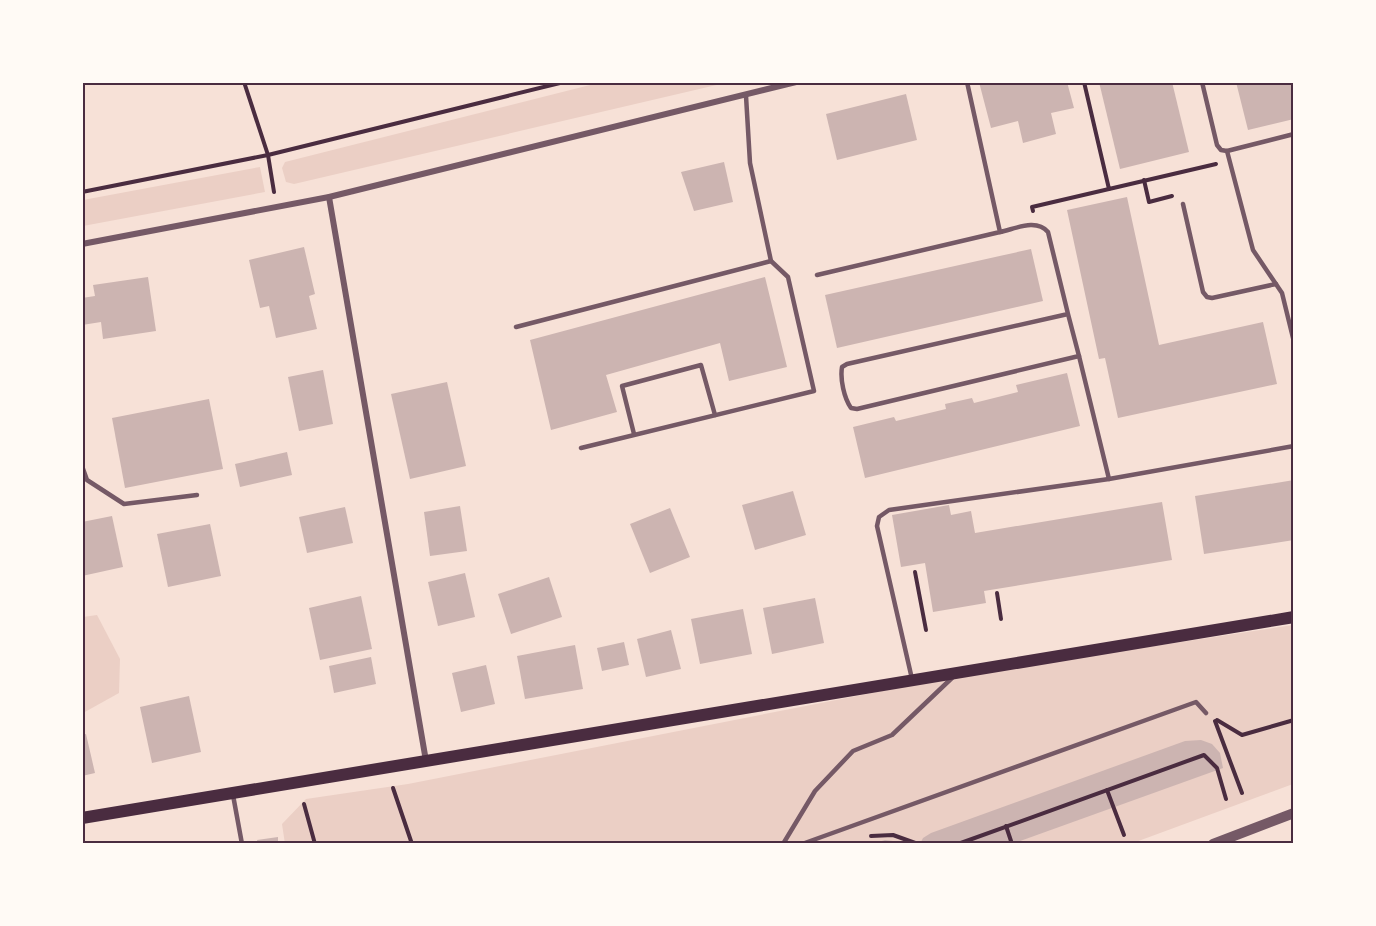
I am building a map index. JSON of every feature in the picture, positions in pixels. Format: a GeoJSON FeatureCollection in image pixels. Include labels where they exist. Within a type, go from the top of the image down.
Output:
{"type":"FeatureCollection","features":[{"type":"Feature","properties":{"kind":"main road"},"geometry":{"type":"LineString","coordinates":[[82,818],[233,795],[1293,617]]}},
{"type":"Feature","properties":{"kind":"street"},"geometry":{"type":"LineString","coordinates":[[82,244],[329,197],[796,82]]}},
{"type":"Feature","properties":{"kind":"street"},"geometry":{"type":"LineString","coordinates":[[329,197],[426,761]]}},
{"type":"Feature","properties":{"kind":"street"},"geometry":{"type":"LineString","coordinates":[[1213,843],[1293,813]]}},
{"type":"Feature","properties":{"kind":"lane"},"geometry":{"type":"LineString","coordinates":[[967,82],[1000,232]]}},
{"type":"Feature","properties":{"kind":"lane"},"geometry":{"type":"LineString","coordinates":[[1202,82],[1217,145],[1221,150],[1227,151],[1293,134]]}},
{"type":"Feature","properties":{"kind":"lane"},"geometry":{"type":"LineString","coordinates":[[581,447],[814,391],[788,277],[771,261],[750,164],[746,96]]}},
{"type":"Feature","properties":{"kind":"lane"},"geometry":{"type":"LineString","coordinates":[[1227,151],[1253,250],[1282,293],[1293,342]]}},
{"type":"Feature","properties":{"kind":"lane"},"geometry":{"type":"LineString","coordinates":[[1183,204],[1203,292],[1207,297],[1212,298],[1276,284]]}},
{"type":"Feature","properties":{"kind":"lane"},"geometry":{"type":"LineString","coordinates":[[817,275],[1035,224],[1042,225],[1048,232],[1109,479]]}},
{"type":"Feature","properties":{"kind":"lane"},"geometry":{"type":"LineString","coordinates":[[516,327],[771,261]]}},
{"type":"Feature","properties":{"kind":"lane"},"geometry":{"type":"LineString","coordinates":[[1068,314],[847,364],[842,367],[841,374],[845,394],[851,408],[857,409],[1079,356]]}},
{"type":"Feature","properties":{"kind":"lane"},"geometry":{"type":"LineString","coordinates":[[634,434],[622,386],[701,365],[715,415]]}},
{"type":"Feature","properties":{"kind":"lane"},"geometry":{"type":"LineString","coordinates":[[912,680],[877,526],[879,517],[889,510],[1109,479],[1293,446]]}},
{"type":"Feature","properties":{"kind":"lane"},"geometry":{"type":"LineString","coordinates":[[82,466],[87,480],[124,504],[197,495]]}},
{"type":"Feature","properties":{"kind":"lane"},"geometry":{"type":"LineString","coordinates":[[783,843],[815,791],[853,751],[892,735],[958,673]]}},
{"type":"Feature","properties":{"kind":"lane"},"geometry":{"type":"LineString","coordinates":[[802,843],[1196,702],[1206,713]]}},
{"type":"Feature","properties":{"kind":"lane"},"geometry":{"type":"LineString","coordinates":[[233,795],[242,843]]}},
{"type":"Feature","properties":{"kind":"path"},"geometry":{"type":"LineString","coordinates":[[244,82],[268,155],[273,187]]}},
{"type":"Feature","properties":{"kind":"path"},"geometry":{"type":"LineString","coordinates":[[82,192],[268,155],[564,82]]}},
{"type":"Feature","properties":{"kind":"path"},"geometry":{"type":"LineString","coordinates":[[1084,82],[1109,189]]}},
{"type":"Feature","properties":{"kind":"path"},"geometry":{"type":"LineString","coordinates":[[1035,224],[1032,207],[1230,160]]}},
{"type":"Feature","properties":{"kind":"path"},"geometry":{"type":"LineString","coordinates":[[1144,180],[1149,202],[1181,195],[1183,204]]}},
{"type":"Feature","properties":{"kind":"path"},"geometry":{"type":"LineString","coordinates":[[915,572],[926,630]]}},
{"type":"Feature","properties":{"kind":"path"},"geometry":{"type":"LineString","coordinates":[[997,593],[1001,619]]}},
{"type":"Feature","properties":{"kind":"path"},"geometry":{"type":"LineString","coordinates":[[1242,794],[1214,718],[1242,735],[1293,720]]}},
{"type":"Feature","properties":{"kind":"path"},"geometry":{"type":"LineString","coordinates":[[957,843],[1204,755],[1217,768],[1226,799]]}},
{"type":"Feature","properties":{"kind":"path"},"geometry":{"type":"LineString","coordinates":[[393,788],[412,843]]}},
{"type":"Feature","properties":{"kind":"path"},"geometry":{"type":"LineString","coordinates":[[1107,790],[1124,835]]}},
{"type":"Feature","properties":{"kind":"path"},"geometry":{"type":"LineString","coordinates":[[304,804],[315,843]]}},
{"type":"Feature","properties":{"kind":"path"},"geometry":{"type":"LineString","coordinates":[[1006,826],[1012,843]]}},
{"type":"Feature","properties":{"kind":"path"},"geometry":{"type":"LineString","coordinates":[[868,837],[885,834],[918,843]]}},
{"type":"Feature","properties":{"kind":"shaded area"},"geometry":{"type":"Polygon","coordinates":[[[602,82],[725,83],[294,184],[286,182],[282,168],[285,162],[602,82]]]}},
{"type":"Feature","properties":{"kind":"shaded area"},"geometry":{"type":"Polygon","coordinates":[[[260,167],[265,192],[83,226],[83,200],[260,167]]]}},
{"type":"Feature","properties":{"kind":"shaded area"},"geometry":{"type":"Polygon","coordinates":[[[97,615],[120,659],[119,693],[83,713],[83,617],[97,615]]]}},
{"type":"Feature","properties":{"kind":"shaded area"},"geometry":{"type":"Polygon","coordinates":[[[1293,625],[1293,784],[1133,843],[285,844],[282,824],[306,799],[408,784],[964,675],[1293,625]]]}},
{"type":"Feature","properties":{"kind":"building"},"geometry":{"type":"Polygon","coordinates":[[[979,82],[1067,82],[1074,108],[1051,113],[1056,134],[1023,143],[1018,121],[991,128],[979,82]]]}},
{"type":"Feature","properties":{"kind":"building"},"geometry":{"type":"Polygon","coordinates":[[[1099,82],[1172,82],[1189,152],[1120,169],[1099,82]]]}},
{"type":"Feature","properties":{"kind":"building"},"geometry":{"type":"Polygon","coordinates":[[[1236,82],[1294,82],[1294,119],[1248,130],[1236,82]]]}},
{"type":"Feature","properties":{"kind":"building"},"geometry":{"type":"Polygon","coordinates":[[[906,94],[917,140],[837,160],[826,114],[906,94]]]}},
{"type":"Feature","properties":{"kind":"building"},"geometry":{"type":"Polygon","coordinates":[[[724,162],[733,202],[694,211],[681,172],[724,162]]]}},
{"type":"Feature","properties":{"kind":"building"},"geometry":{"type":"Polygon","coordinates":[[[1127,197],[1159,345],[1263,322],[1277,384],[1118,418],[1105,358],[1099,359],[1067,210],[1127,197]]]}},
{"type":"Feature","properties":{"kind":"building"},"geometry":{"type":"Polygon","coordinates":[[[304,247],[315,294],[309,296],[317,329],[276,338],[269,306],[260,308],[249,260],[304,247]]]}},
{"type":"Feature","properties":{"kind":"building"},"geometry":{"type":"Polygon","coordinates":[[[1031,249],[1043,301],[837,348],[825,295],[1031,249]]]}},
{"type":"Feature","properties":{"kind":"building"},"geometry":{"type":"Polygon","coordinates":[[[148,277],[156,331],[103,339],[101,322],[82,325],[82,298],[95,296],[93,285],[148,277]]]}},
{"type":"Feature","properties":{"kind":"building"},"geometry":{"type":"Polygon","coordinates":[[[765,277],[787,367],[729,381],[720,343],[606,375],[617,412],[551,430],[530,340],[765,277]]]}},
{"type":"Feature","properties":{"kind":"building"},"geometry":{"type":"Polygon","coordinates":[[[323,370],[333,424],[299,431],[288,377],[323,370]]]}},
{"type":"Feature","properties":{"kind":"building"},"geometry":{"type":"Polygon","coordinates":[[[1067,373],[1080,426],[865,478],[853,427],[894,417],[896,421],[946,409],[945,404],[972,398],[974,403],[1018,392],[1016,385],[1067,373]]]}},
{"type":"Feature","properties":{"kind":"building"},"geometry":{"type":"Polygon","coordinates":[[[447,382],[466,466],[410,479],[391,394],[447,382]]]}},
{"type":"Feature","properties":{"kind":"building"},"geometry":{"type":"Polygon","coordinates":[[[209,399],[223,469],[125,488],[112,418],[209,399]]]}},
{"type":"Feature","properties":{"kind":"building"},"geometry":{"type":"Polygon","coordinates":[[[287,452],[292,475],[240,487],[235,464],[287,452]]]}},
{"type":"Feature","properties":{"kind":"building"},"geometry":{"type":"Polygon","coordinates":[[[1294,480],[1294,540],[1204,554],[1195,496],[1294,480]]]}},
{"type":"Feature","properties":{"kind":"building"},"geometry":{"type":"Polygon","coordinates":[[[793,491],[806,535],[755,550],[742,505],[793,491]]]}},
{"type":"Feature","properties":{"kind":"building"},"geometry":{"type":"Polygon","coordinates":[[[1162,502],[1172,560],[984,591],[986,603],[933,612],[925,563],[901,567],[892,515],[949,505],[951,515],[971,511],[975,533],[1162,502]]]}},
{"type":"Feature","properties":{"kind":"building"},"geometry":{"type":"Polygon","coordinates":[[[460,506],[467,551],[430,556],[424,512],[460,506]]]}},
{"type":"Feature","properties":{"kind":"building"},"geometry":{"type":"Polygon","coordinates":[[[345,507],[353,543],[307,553],[299,517],[345,507]]]}},
{"type":"Feature","properties":{"kind":"building"},"geometry":{"type":"Polygon","coordinates":[[[670,508],[690,557],[650,573],[630,524],[670,508]]]}},
{"type":"Feature","properties":{"kind":"building"},"geometry":{"type":"Polygon","coordinates":[[[112,516],[123,567],[82,576],[82,522],[112,516]]]}},
{"type":"Feature","properties":{"kind":"building"},"geometry":{"type":"Polygon","coordinates":[[[210,524],[221,576],[168,587],[157,534],[210,524]]]}},
{"type":"Feature","properties":{"kind":"building"},"geometry":{"type":"Polygon","coordinates":[[[465,573],[475,617],[438,626],[428,582],[465,573]]]}},
{"type":"Feature","properties":{"kind":"building"},"geometry":{"type":"Polygon","coordinates":[[[549,577],[562,617],[511,634],[498,594],[549,577]]]}},
{"type":"Feature","properties":{"kind":"building"},"geometry":{"type":"Polygon","coordinates":[[[361,596],[372,649],[320,660],[309,608],[361,596]]]}},
{"type":"Feature","properties":{"kind":"building"},"geometry":{"type":"Polygon","coordinates":[[[815,598],[824,643],[772,654],[763,608],[815,598]]]}},
{"type":"Feature","properties":{"kind":"building"},"geometry":{"type":"Polygon","coordinates":[[[743,609],[752,654],[700,664],[691,619],[743,609]]]}},
{"type":"Feature","properties":{"kind":"building"},"geometry":{"type":"Polygon","coordinates":[[[671,630],[681,669],[646,677],[637,639],[671,630]]]}},
{"type":"Feature","properties":{"kind":"building"},"geometry":{"type":"Polygon","coordinates":[[[624,642],[629,665],[602,671],[597,648],[624,642]]]}},
{"type":"Feature","properties":{"kind":"building"},"geometry":{"type":"Polygon","coordinates":[[[575,645],[583,689],[525,699],[517,656],[575,645]]]}},
{"type":"Feature","properties":{"kind":"building"},"geometry":{"type":"Polygon","coordinates":[[[371,657],[376,684],[334,693],[329,666],[371,657]]]}},
{"type":"Feature","properties":{"kind":"building"},"geometry":{"type":"Polygon","coordinates":[[[486,665],[495,704],[461,712],[452,673],[486,665]]]}},
{"type":"Feature","properties":{"kind":"building"},"geometry":{"type":"Polygon","coordinates":[[[189,696],[201,752],[152,763],[140,707],[189,696]]]}},
{"type":"Feature","properties":{"kind":"building"},"geometry":{"type":"Polygon","coordinates":[[[86,734],[95,773],[82,776],[82,735],[86,734]]]}},
{"type":"Feature","properties":{"kind":"building"},"geometry":{"type":"Polygon","coordinates":[[[1201,740],[1212,744],[1220,753],[1223,768],[1012,844],[920,844],[923,838],[931,833],[1185,741],[1201,740]]]}},
{"type":"Feature","properties":{"kind":"building"},"geometry":{"type":"Polygon","coordinates":[[[278,837],[278,844],[258,844],[257,840],[278,837]]]}},
{"type":"Feature","properties":{"kind":"building"},"geometry":{"type":"Polygon","coordinates":[[[885,840],[893,841],[901,844],[872,844],[885,840]]]}}]}
